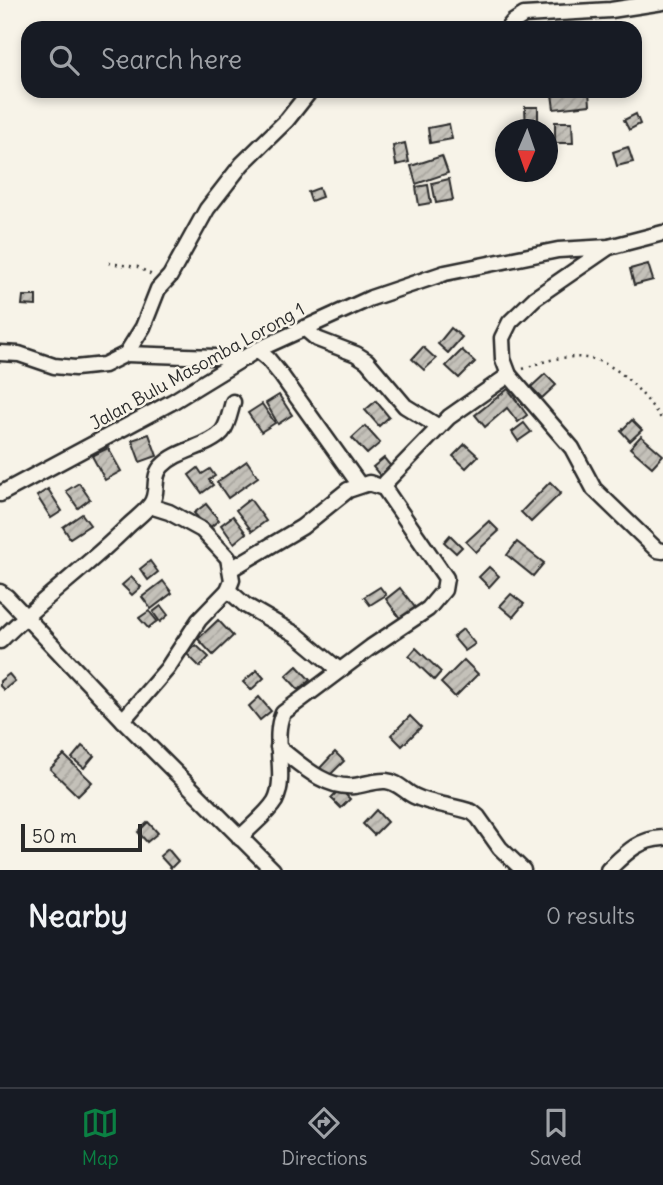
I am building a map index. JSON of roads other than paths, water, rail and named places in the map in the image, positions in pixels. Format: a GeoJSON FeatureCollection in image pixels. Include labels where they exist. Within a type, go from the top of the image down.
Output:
{"type":"FeatureCollection","features":[{"type":"Feature","properties":{"kind":"street"},"geometry":{"type":"LineString","coordinates":[[515,21],[524,15],[611,10],[663,2]]}},
{"type":"Feature","properties":{"kind":"street"},"geometry":{"type":"LineString","coordinates":[[127,354],[144,327],[162,283],[170,276],[207,209],[242,164],[287,120],[304,98]]}},
{"type":"Feature","properties":{"kind":"street","name":"Jalan Bulu Masomba Lorong 1"},"geometry":{"type":"LineString","coordinates":[[0,494],[172,402],[252,354],[371,298],[445,273],[558,250],[609,247],[663,233]]}},
{"type":"Feature","properties":{"kind":"street"},"geometry":{"type":"LineString","coordinates":[[609,247],[535,298],[510,322],[502,338],[503,359],[509,376],[572,448],[594,489],[657,550],[663,551]]}},
{"type":"Feature","properties":{"kind":"street"},"geometry":{"type":"LineString","coordinates":[[304,328],[317,340],[356,354],[367,361],[405,406],[439,427]]}},
{"type":"Feature","properties":{"kind":"street"},"geometry":{"type":"LineString","coordinates":[[0,353],[19,354],[54,366],[75,368],[104,365],[127,354],[252,354],[268,359],[359,484]]}},
{"type":"Feature","properties":{"kind":"street"},"geometry":{"type":"LineString","coordinates":[[384,488],[386,481],[439,427],[482,392],[509,376]]}},
{"type":"Feature","properties":{"kind":"street"},"geometry":{"type":"LineString","coordinates":[[0,641],[23,617],[86,566],[150,506],[156,490],[156,472],[176,455],[215,438],[223,431],[233,402]]}},
{"type":"Feature","properties":{"kind":"street"},"geometry":{"type":"LineString","coordinates":[[231,569],[302,527],[348,490],[359,484],[369,483],[384,488],[447,583],[428,608],[283,713],[278,723],[279,783],[276,799],[240,838]]}},
{"type":"Feature","properties":{"kind":"street"},"geometry":{"type":"LineString","coordinates":[[123,720],[167,670],[199,620],[228,590],[232,580],[228,558],[202,530],[169,512],[150,506]]}},
{"type":"Feature","properties":{"kind":"street"},"geometry":{"type":"LineString","coordinates":[[228,590],[245,605],[298,635],[339,670]]}},
{"type":"Feature","properties":{"kind":"street"},"geometry":{"type":"LineString","coordinates":[[0,592],[273,870]]}},
{"type":"Feature","properties":{"kind":"street"},"geometry":{"type":"LineString","coordinates":[[278,747],[318,778],[351,786],[386,781],[400,785],[424,801],[471,812],[478,817],[500,848],[523,870]]}},
{"type":"Feature","properties":{"kind":"street"},"geometry":{"type":"LineString","coordinates":[[608,870],[636,844],[663,838]]}}]}
